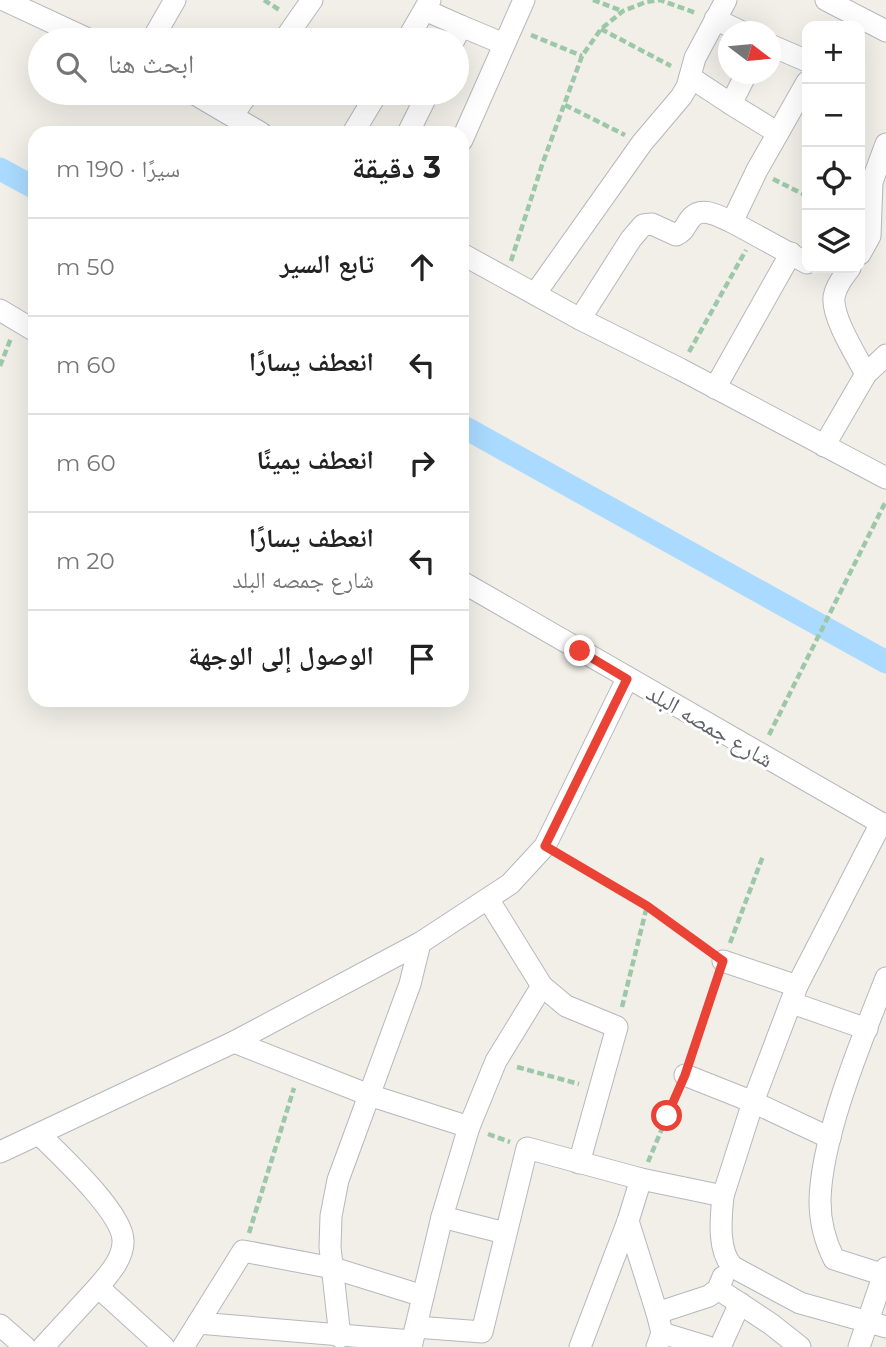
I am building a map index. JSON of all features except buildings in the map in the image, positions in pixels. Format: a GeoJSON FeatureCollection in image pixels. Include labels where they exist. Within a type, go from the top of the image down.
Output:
{"type":"FeatureCollection","features":[{"type":"Feature","properties":{"kind":"street"},"geometry":{"type":"LineString","coordinates":[[4,0],[45,8],[73,28]]}},
{"type":"Feature","properties":{"kind":"street"},"geometry":{"type":"LineString","coordinates":[[159,28],[175,0]]}},
{"type":"Feature","properties":{"kind":"street"},"geometry":{"type":"LineString","coordinates":[[292,28],[312,0]]}},
{"type":"Feature","properties":{"kind":"street"},"geometry":{"type":"LineString","coordinates":[[468,126],[523,0]]}},
{"type":"Feature","properties":{"kind":"street"},"geometry":{"type":"LineString","coordinates":[[536,295],[642,143],[687,87],[695,58],[726,0]]}},
{"type":"Feature","properties":{"kind":"street"},"geometry":{"type":"LineString","coordinates":[[826,0],[886,31]]}},
{"type":"Feature","properties":{"kind":"street"},"geometry":{"type":"LineString","coordinates":[[414,28],[428,5],[453,28]]}},
{"type":"Feature","properties":{"kind":"street"},"geometry":{"type":"LineString","coordinates":[[715,19],[719,21]]}},
{"type":"Feature","properties":{"kind":"street"},"geometry":{"type":"LineString","coordinates":[[469,33],[508,35]]}},
{"type":"Feature","properties":{"kind":"street"},"geometry":{"type":"LineString","coordinates":[[781,49],[802,59]]}},
{"type":"Feature","properties":{"kind":"street"},"geometry":{"type":"LineString","coordinates":[[690,76],[778,133]]}},
{"type":"Feature","properties":{"kind":"street"},"geometry":{"type":"LineString","coordinates":[[731,104],[741,84]]}},
{"type":"Feature","properties":{"kind":"street"},"geometry":{"type":"LineString","coordinates":[[732,222],[806,84]]}},
{"type":"Feature","properties":{"kind":"street"},"geometry":{"type":"LineString","coordinates":[[214,105],[250,126]]}},
{"type":"Feature","properties":{"kind":"street"},"geometry":{"type":"LineString","coordinates":[[233,115],[240,105]]}},
{"type":"Feature","properties":{"kind":"street"},"geometry":{"type":"LineString","coordinates":[[357,126],[370,105]]}},
{"type":"Feature","properties":{"kind":"street"},"geometry":{"type":"LineString","coordinates":[[412,126],[422,105]]}},
{"type":"Feature","properties":{"kind":"street"},"geometry":{"type":"LineString","coordinates":[[865,245],[870,236],[872,182],[886,144]]}},
{"type":"Feature","properties":{"kind":"street"},"geometry":{"type":"LineString","coordinates":[[580,319],[631,239],[643,225],[652,225],[676,235],[683,232],[692,216],[703,212],[732,222],[799,258],[715,388]]}},
{"type":"Feature","properties":{"kind":"street"},"geometry":{"type":"LineString","coordinates":[[469,258],[580,319],[886,478]]}},
{"type":"Feature","properties":{"kind":"street"},"geometry":{"type":"LineString","coordinates":[[844,275],[834,298],[835,312],[866,374]]}},
{"type":"Feature","properties":{"kind":"street"},"geometry":{"type":"LineString","coordinates":[[0,310],[27,326]]}},
{"type":"Feature","properties":{"kind":"street"},"geometry":{"type":"LineString","coordinates":[[824,446],[866,374],[886,355]]}},
{"type":"Feature","properties":{"kind":"street","name":"شارع جمصه البلد"},"geometry":{"type":"LineString","coordinates":[[469,586],[883,825]]}},
{"type":"Feature","properties":{"kind":"street"},"geometry":{"type":"LineString","coordinates":[[0,1152],[234,1042],[420,943],[510,884],[545,846],[627,679]]}},
{"type":"Feature","properties":{"kind":"street"},"geometry":{"type":"LineString","coordinates":[[659,1331],[718,1289],[728,1262],[723,1234],[723,1196],[753,1102],[794,994],[883,825]]}},
{"type":"Feature","properties":{"kind":"street"},"geometry":{"type":"LineString","coordinates":[[488,899],[542,986],[566,1006],[617,1027],[579,1163]]}},
{"type":"Feature","properties":{"kind":"street"},"geometry":{"type":"LineString","coordinates":[[340,1337],[330,1247],[338,1180],[410,984],[420,943]]}},
{"type":"Feature","properties":{"kind":"street"},"geometry":{"type":"LineString","coordinates":[[723,961],[867,1029]]}},
{"type":"Feature","properties":{"kind":"street"},"geometry":{"type":"LineString","coordinates":[[859,1347],[877,1324],[885,1271],[834,1259],[821,1219],[820,1199],[830,1138],[886,978]]}},
{"type":"Feature","properties":{"kind":"street"},"geometry":{"type":"LineString","coordinates":[[413,1339],[442,1217],[469,1127],[496,1061],[542,986]]}},
{"type":"Feature","properties":{"kind":"street"},"geometry":{"type":"LineString","coordinates":[[234,1042],[369,1095],[469,1127]]}},
{"type":"Feature","properties":{"kind":"street"},"geometry":{"type":"LineString","coordinates":[[685,1075],[753,1102],[830,1138]]}},
{"type":"Feature","properties":{"kind":"street"},"geometry":{"type":"LineString","coordinates":[[39,1134],[112,1213],[123,1239],[121,1254],[112,1270],[43,1347]]}},
{"type":"Feature","properties":{"kind":"street"},"geometry":{"type":"LineString","coordinates":[[198,1323],[340,1337],[484,1339],[505,1233],[527,1148],[641,1179],[723,1196]]}},
{"type":"Feature","properties":{"kind":"street"},"geometry":{"type":"LineString","coordinates":[[580,1347],[628,1222],[641,1179]]}},
{"type":"Feature","properties":{"kind":"street"},"geometry":{"type":"LineString","coordinates":[[442,1217],[505,1233]]}},
{"type":"Feature","properties":{"kind":"street"},"geometry":{"type":"LineString","coordinates":[[628,1222],[659,1331]]}},
{"type":"Feature","properties":{"kind":"street"},"geometry":{"type":"LineString","coordinates":[[183,1347],[243,1251],[333,1268],[423,1296]]}},
{"type":"Feature","properties":{"kind":"street"},"geometry":{"type":"LineString","coordinates":[[728,1262],[800,1303],[877,1324]]}},
{"type":"Feature","properties":{"kind":"street"},"geometry":{"type":"LineString","coordinates":[[98,1287],[164,1347]]}},
{"type":"Feature","properties":{"kind":"street"},"geometry":{"type":"LineString","coordinates":[[718,1289],[800,1347]]}},
{"type":"Feature","properties":{"kind":"street"},"geometry":{"type":"LineString","coordinates":[[720,1347],[740,1303]]}},
{"type":"Feature","properties":{"kind":"street"},"geometry":{"type":"LineString","coordinates":[[0,1325],[25,1347]]}},
{"type":"Feature","properties":{"kind":"street"},"geometry":{"type":"LineString","coordinates":[[659,1331],[708,1347]]}},
{"type":"Feature","properties":{"kind":"path"},"geometry":{"type":"LineString","coordinates":[[593,0],[623,11]]}},
{"type":"Feature","properties":{"kind":"path"},"geometry":{"type":"LineString","coordinates":[[506,278],[542,165],[582,56],[601,29],[623,11],[660,0],[715,19]]}},
{"type":"Feature","properties":{"kind":"path"},"geometry":{"type":"LineString","coordinates":[[601,29],[690,76]]}},
{"type":"Feature","properties":{"kind":"path"},"geometry":{"type":"LineString","coordinates":[[508,35],[582,56]]}},
{"type":"Feature","properties":{"kind":"path"},"geometry":{"type":"LineString","coordinates":[[565,105],[642,143]]}},
{"type":"Feature","properties":{"kind":"path"},"geometry":{"type":"LineString","coordinates":[[795,191],[802,194]]}},
{"type":"Feature","properties":{"kind":"path"},"geometry":{"type":"LineString","coordinates":[[680,369],[755,234]]}},
{"type":"Feature","properties":{"kind":"path"},"geometry":{"type":"LineString","coordinates":[[0,366],[27,326]]}},
{"type":"Feature","properties":{"kind":"path"},"geometry":{"type":"LineString","coordinates":[[777,718],[886,501]]}},
{"type":"Feature","properties":{"kind":"path"},"geometry":{"type":"LineString","coordinates":[[545,846],[647,906],[723,961]]}},
{"type":"Feature","properties":{"kind":"path"},"geometry":{"type":"LineString","coordinates":[[641,1179],[685,1075],[723,961],[763,856]]}},
{"type":"Feature","properties":{"kind":"path"},"geometry":{"type":"LineString","coordinates":[[617,1027],[647,906]]}},
{"type":"Feature","properties":{"kind":"path"},"geometry":{"type":"LineString","coordinates":[[496,1061],[600,1090]]}},
{"type":"Feature","properties":{"kind":"path"},"geometry":{"type":"LineString","coordinates":[[243,1251],[300,1067]]}},
{"type":"Feature","properties":{"kind":"path"},"geometry":{"type":"LineString","coordinates":[[469,1127],[527,1148]]}},
{"type":"Feature","properties":{"kind":"waterway"},"geometry":{"type":"LineString","coordinates":[[0,169],[28,184]]}},
{"type":"Feature","properties":{"kind":"waterway"},"geometry":{"type":"LineString","coordinates":[[469,430],[886,662]]}},
{"type":"Feature","properties":{"kind":"route"},"geometry":{"type":"LineString","coordinates":[[580,651],[627,679],[545,846],[647,906],[723,961],[685,1075],[667,1116]]}}]}
